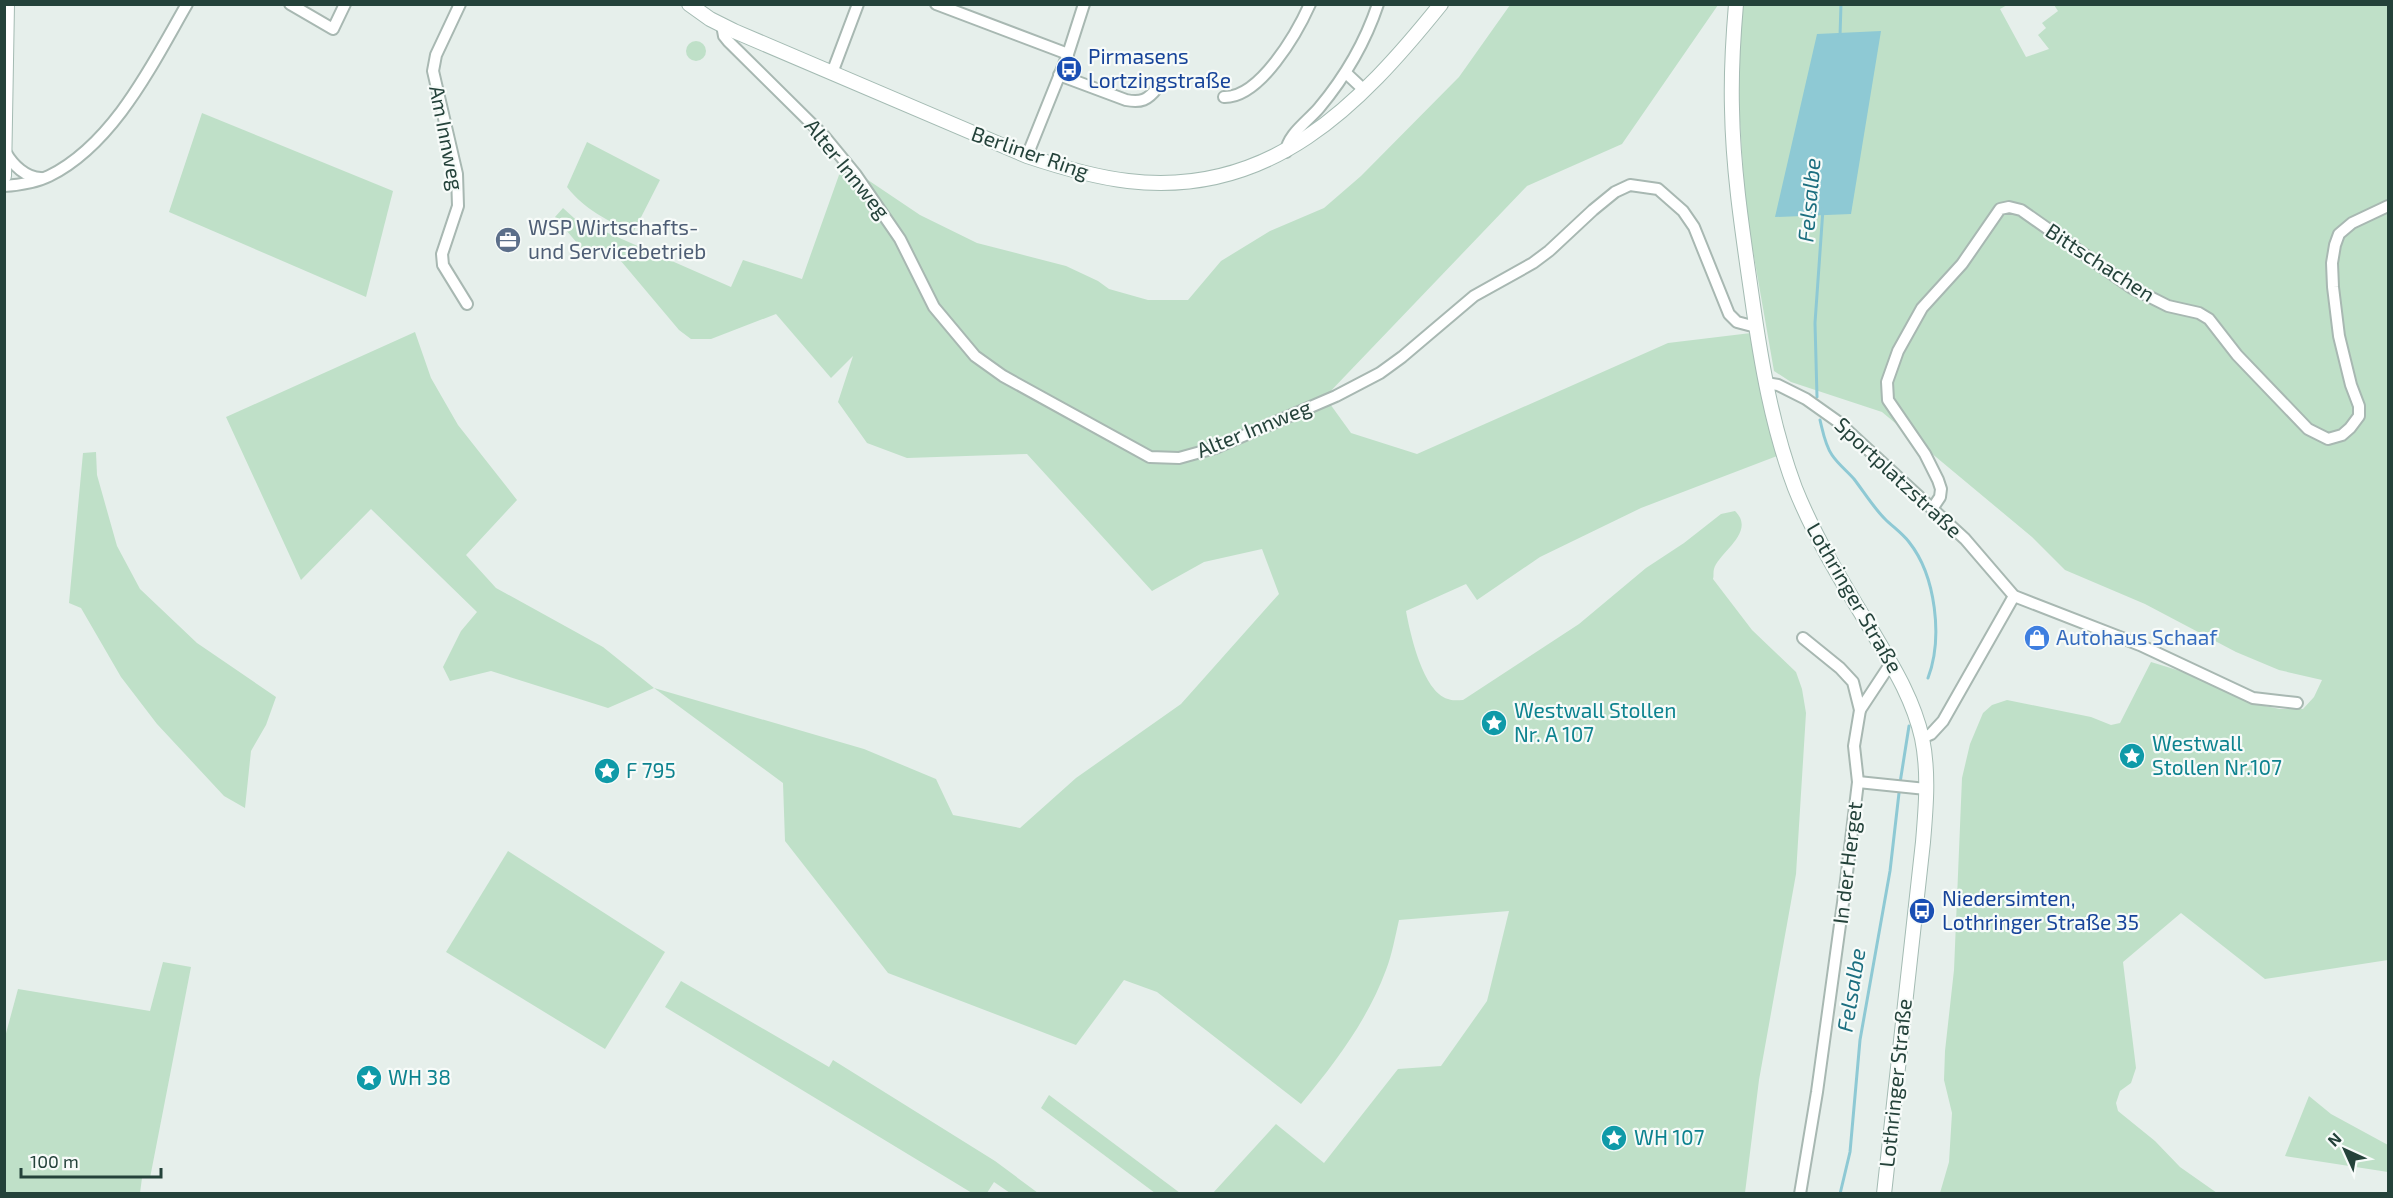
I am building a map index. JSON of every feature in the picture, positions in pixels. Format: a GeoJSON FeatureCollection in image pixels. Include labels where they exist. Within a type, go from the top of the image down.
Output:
{"type":"FeatureCollection","features":[{"type":"Feature","properties":{"kind":"main road"},"geometry":{"type":"LineString","coordinates":[[4,176],[7,4]]}},
{"type":"Feature","properties":{"kind":"main road","name":"Berliner Ring"},"geometry":{"type":"LineString","coordinates":[[689,4],[722,26],[1027,156],[1067,169],[1127,181],[1171,183],[1211,179],[1235,173],[1286,152],[1320,129],[1363,89],[1395,58],[1441,4]]}},
{"type":"Feature","properties":{"kind":"main road","name":"Lothringer Straße"},"geometry":{"type":"LineString","coordinates":[[1736,4],[1731,88],[1733,135],[1741,225],[1766,382],[1784,453],[1802,505],[1840,578],[1907,692],[1922,738],[1926,789],[1923,842],[1884,1194]]}},
{"type":"Feature","properties":{"kind":"street"},"geometry":{"type":"LineString","coordinates":[[4,186],[44,178],[81,154],[120,113],[140,84],[187,4]]}},
{"type":"Feature","properties":{"kind":"street"},"geometry":{"type":"LineString","coordinates":[[290,4],[333,29],[345,4]]}},
{"type":"Feature","properties":{"kind":"street","name":"Am Innweg"},"geometry":{"type":"LineString","coordinates":[[460,4],[436,55],[433,71],[459,191],[454,224],[442,254],[443,265],[467,304]]}},
{"type":"Feature","properties":{"kind":"street"},"geometry":{"type":"LineString","coordinates":[[832,73],[858,4]]}},
{"type":"Feature","properties":{"kind":"street"},"geometry":{"type":"LineString","coordinates":[[1027,156],[1068,54],[1084,4]]}},
{"type":"Feature","properties":{"kind":"street"},"geometry":{"type":"LineString","coordinates":[[1224,97],[1247,91],[1264,74],[1294,35],[1310,4]]}},
{"type":"Feature","properties":{"kind":"street"},"geometry":{"type":"LineString","coordinates":[[1286,152],[1291,138],[1319,108],[1346,73],[1364,40],[1378,4]]}},
{"type":"Feature","properties":{"kind":"street"},"geometry":{"type":"LineString","coordinates":[[943,6],[1068,54]]}},
{"type":"Feature","properties":{"kind":"street","name":"Alter Innweg"},"geometry":{"type":"LineString","coordinates":[[722,26],[728,41],[824,136],[856,175],[900,238],[934,308],[975,356],[1003,376],[1150,457],[1179,458],[1215,448],[1336,396],[1380,373],[1474,296],[1533,263],[1600,204],[1615,192],[1630,185],[1659,189],[1683,211],[1694,227],[1729,314],[1742,325],[1756,327]]}},
{"type":"Feature","properties":{"kind":"street"},"geometry":{"type":"LineString","coordinates":[[1346,73],[1363,89]]}},
{"type":"Feature","properties":{"kind":"street"},"geometry":{"type":"LineString","coordinates":[[1059,75],[1137,103],[1151,96],[1157,88]]}},
{"type":"Feature","properties":{"kind":"street"},"geometry":{"type":"LineString","coordinates":[[6,153],[10,160],[27,174],[35,178],[44,178]]}},
{"type":"Feature","properties":{"kind":"street","name":"Bittschachen"},"geometry":{"type":"LineString","coordinates":[[1932,510],[1940,497],[1941,489],[1938,480],[1925,454],[1888,400],[1887,382],[1898,351],[1922,308],[1962,264],[2000,209],[2009,207],[2021,210],[2132,288],[2168,306],[2199,313],[2209,319],[2237,355],[2308,429],[2328,439],[2342,435],[2350,428],[2359,416],[2360,406],[2351,385],[2338,336],[2332,263],[2336,244],[2339,234],[2352,223],[2388,206]]}},
{"type":"Feature","properties":{"kind":"street","name":"Sportplatzstraße"},"geometry":{"type":"LineString","coordinates":[[1766,382],[1791,392],[1830,416],[1979,554],[2014,596]]}},
{"type":"Feature","properties":{"kind":"street"},"geometry":{"type":"LineString","coordinates":[[1922,738],[1931,734],[1943,721],[2014,596],[2140,645],[2253,698],[2297,704]]}},
{"type":"Feature","properties":{"kind":"street","name":"In der Herget"},"geometry":{"type":"LineString","coordinates":[[1800,1194],[1817,1092],[1858,782],[1854,746],[1860,710],[1853,682],[1840,668],[1803,638]]}},
{"type":"Feature","properties":{"kind":"street","name":"In der Herget"},"geometry":{"type":"LineString","coordinates":[[1860,710],[1891,663]]}},
{"type":"Feature","properties":{"kind":"street","name":"In der Herget"},"geometry":{"type":"LineString","coordinates":[[1858,782],[1926,789]]}},
{"type":"Feature","properties":{"kind":"green space"},"geometry":{"type":"Polygon","coordinates":[[[1510,5],[1718,5],[1622,144],[1527,186],[1325,397],[1351,433],[1417,454],[1668,343],[1751,333],[1777,456],[1641,508],[1540,557],[1477,600],[1466,584],[1406,611],[1419,661],[1431,685],[1439,694],[1448,699],[1463,700],[1579,624],[1646,568],[1684,543],[1721,514],[1735,511],[1741,519],[1742,527],[1739,534],[1717,563],[1713,579],[1752,630],[1796,672],[1802,689],[1806,713],[1796,874],[1759,1080],[1745,1193],[1213,1193],[1276,1124],[1324,1163],[1398,1069],[1441,1066],[1487,1001],[1509,911],[1399,920],[1388,964],[1360,1024],[1338,1057],[1301,1104],[1157,992],[1124,980],[1076,1045],[888,973],[785,841],[783,783],[654,688],[864,749],[936,779],[953,815],[1020,828],[1076,778],[1181,704],[1279,594],[1262,549],[1204,562],[1152,591],[1027,454],[907,458],[867,443],[838,402],[853,356],[831,378],[776,314],[711,339],[691,339],[679,330],[610,248],[583,250],[555,217],[563,208],[574,218],[731,287],[743,260],[802,279],[839,175],[845,169],[865,178],[920,215],[977,243],[1066,266],[1098,281],[1109,289],[1148,300],[1188,300],[1221,261],[1270,231],[1324,208],[1361,176],[1459,77],[1510,5]]]}},
{"type":"Feature","properties":{"kind":"green space"},"geometry":{"type":"Polygon","coordinates":[[[1725,5],[2007,5],[2000,9],[2026,57],[2049,49],[2038,35],[2046,28],[2042,23],[2058,11],[2054,5],[2388,5],[2388,960],[2265,979],[2181,913],[2123,962],[2136,1068],[2131,1083],[2120,1091],[2116,1103],[2118,1111],[2155,1141],[2180,1167],[2217,1193],[1940,1193],[1949,1162],[1952,1113],[1944,1080],[1954,970],[1962,778],[1970,744],[1983,713],[1992,705],[2007,700],[2091,717],[2111,725],[2120,723],[2151,662],[2190,674],[2255,704],[2280,709],[2303,709],[2314,697],[2322,680],[2279,670],[2236,652],[2145,604],[2065,570],[2032,537],[1882,412],[1791,382],[1774,371],[1749,228],[1744,184],[1738,90],[1742,8],[1725,5]]]}},
{"type":"Feature","properties":{"kind":"green space"},"geometry":{"type":"Polygon","coordinates":[[[696,41],[703,44],[706,51],[703,58],[696,61],[689,58],[686,51],[689,44],[696,41]]]}},
{"type":"Feature","properties":{"kind":"green space"},"geometry":{"type":"Polygon","coordinates":[[[202,113],[393,191],[366,297],[169,212],[202,113]]]}},
{"type":"Feature","properties":{"kind":"green space"},"geometry":{"type":"Polygon","coordinates":[[[587,142],[660,180],[633,233],[589,208],[567,187],[587,142]]]}},
{"type":"Feature","properties":{"kind":"green space"},"geometry":{"type":"Polygon","coordinates":[[[415,332],[431,378],[458,425],[517,500],[466,555],[496,588],[603,647],[654,688],[608,708],[491,671],[450,681],[443,667],[461,631],[477,612],[371,509],[301,580],[226,417],[415,332]]]}},
{"type":"Feature","properties":{"kind":"green space"},"geometry":{"type":"Polygon","coordinates":[[[96,452],[97,475],[117,546],[140,589],[197,643],[276,697],[266,725],[251,751],[245,808],[224,796],[157,724],[121,677],[81,608],[69,603],[83,453],[96,452]]]}},
{"type":"Feature","properties":{"kind":"green space"},"geometry":{"type":"Polygon","coordinates":[[[508,851],[665,952],[605,1049],[446,952],[508,851]]]}},
{"type":"Feature","properties":{"kind":"green space"},"geometry":{"type":"Polygon","coordinates":[[[163,962],[191,967],[150,1178],[142,1178],[140,1193],[5,1193],[5,1037],[18,989],[150,1011],[163,962]]]}},
{"type":"Feature","properties":{"kind":"green space"},"geometry":{"type":"Polygon","coordinates":[[[681,981],[829,1067],[833,1060],[995,1161],[1038,1193],[1010,1193],[994,1182],[987,1193],[972,1193],[665,1007],[681,981]]]}},
{"type":"Feature","properties":{"kind":"green space"},"geometry":{"type":"Polygon","coordinates":[[[1049,1095],[1180,1193],[1155,1193],[1041,1108],[1049,1095]]]}},
{"type":"Feature","properties":{"kind":"green space"},"geometry":{"type":"Polygon","coordinates":[[[2309,1096],[2331,1114],[2388,1145],[2388,1172],[2285,1156],[2309,1096]]]}},
{"type":"Feature","properties":{"kind":"water"},"geometry":{"type":"Polygon","coordinates":[[[1881,31],[1851,214],[1775,217],[1817,34],[1881,31]]]}},
{"type":"Feature","properties":{"kind":"waterway","name":"Felsalbe"},"geometry":{"type":"LineString","coordinates":[[1840,36],[1841,4]]}},
{"type":"Feature","properties":{"kind":"waterway","name":"Felsalbe"},"geometry":{"type":"LineString","coordinates":[[1817,397],[1815,323],[1823,209]]}},
{"type":"Feature","properties":{"kind":"waterway","name":"Felsalbe"},"geometry":{"type":"LineString","coordinates":[[1820,420],[1832,455],[1881,514],[1909,542],[1925,572],[1931,589],[1936,626],[1933,662],[1928,678]]}},
{"type":"Feature","properties":{"kind":"waterway","name":"Felsalbe"},"geometry":{"type":"LineString","coordinates":[[1900,783],[1909,726]]}},
{"type":"Feature","properties":{"kind":"waterway","name":"Felsalbe"},"geometry":{"type":"LineString","coordinates":[[1840,1194],[1850,1152],[1860,1040],[1890,871],[1899,793]]}},
{"type":"Feature","properties":{"kind":"place","name":"Pirmasens Lortzingstraße"},"geometry":{"type":"Point","coordinates":[1069,69]}},
{"type":"Feature","properties":{"kind":"place","name":"WSP Wirtschafts- und Servicebetrieb"},"geometry":{"type":"Point","coordinates":[508,240]}},
{"type":"Feature","properties":{"kind":"place","name":"Autohaus Schaaf"},"geometry":{"type":"Point","coordinates":[2037,638]}},
{"type":"Feature","properties":{"kind":"place","name":"Westwall Stollen Nr. A 107"},"geometry":{"type":"Point","coordinates":[1494,723]}},
{"type":"Feature","properties":{"kind":"place","name":"Westwall Stollen Nr.107"},"geometry":{"type":"Point","coordinates":[2132,756]}},
{"type":"Feature","properties":{"kind":"place","name":"F 795"},"geometry":{"type":"Point","coordinates":[607,771]}},
{"type":"Feature","properties":{"kind":"place","name":"Niedersimten, Lothringer Straße 35"},"geometry":{"type":"Point","coordinates":[1922,911]}},
{"type":"Feature","properties":{"kind":"place","name":"WH 38"},"geometry":{"type":"Point","coordinates":[369,1078]}},
{"type":"Feature","properties":{"kind":"place","name":"WH 107"},"geometry":{"type":"Point","coordinates":[1614,1138]}}]}
